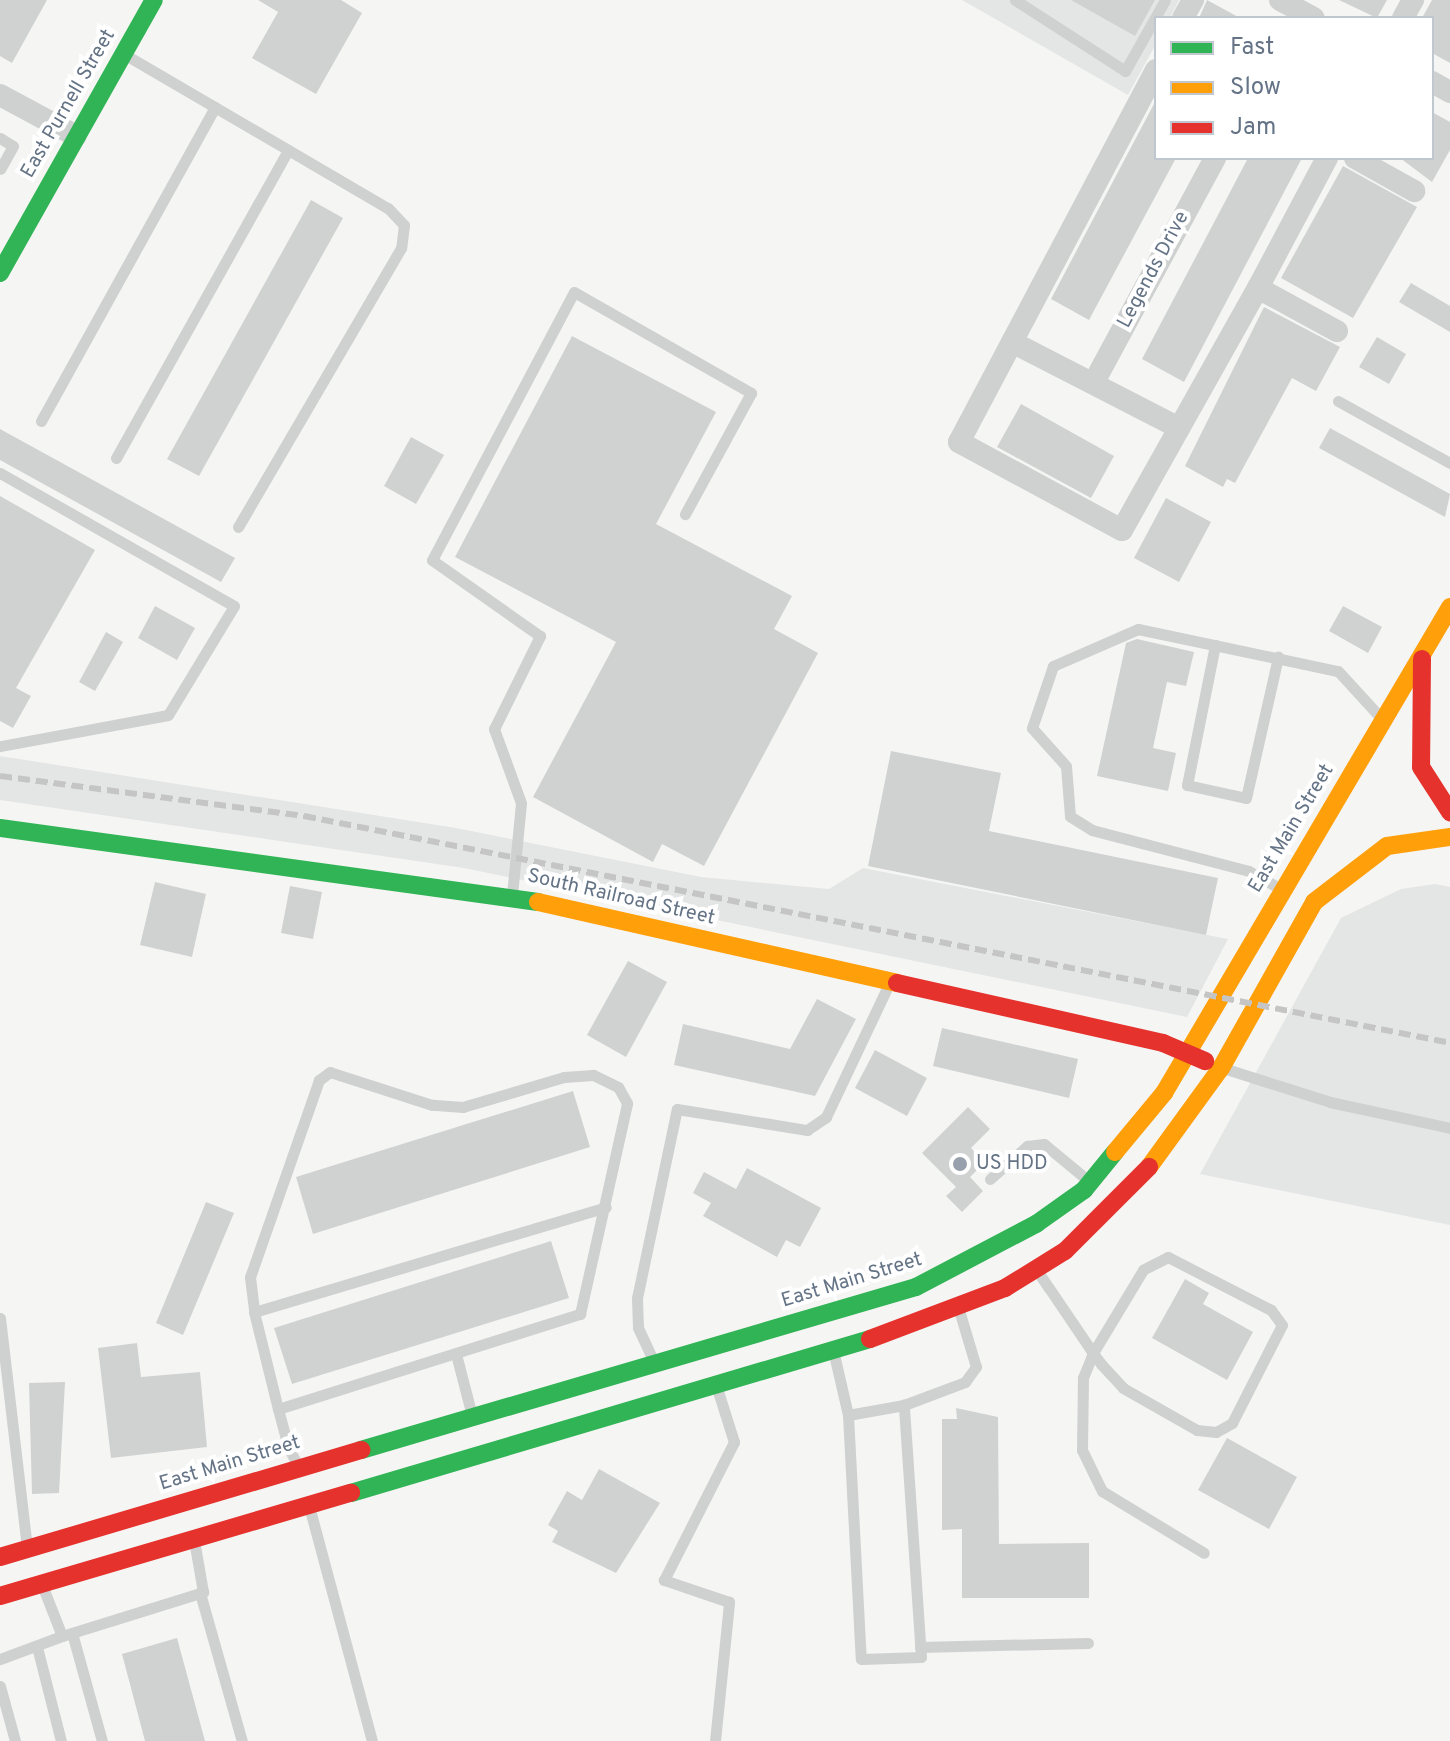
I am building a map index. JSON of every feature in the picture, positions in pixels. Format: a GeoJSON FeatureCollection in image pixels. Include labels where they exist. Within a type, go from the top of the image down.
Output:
{"type":"FeatureCollection","features":[{"type":"Feature","properties":{"kind":"main road","name":"East Purnell Street"},"geometry":{"type":"LineString","coordinates":[[0,273],[154,0]]}},
{"type":"Feature","properties":{"kind":"main road","name":"East Main Street"},"geometry":{"type":"LineString","coordinates":[[0,1557],[298,1466],[916,1287],[980,1258],[1090,1183],[1188,1054],[1281,889],[1450,607]]}},
{"type":"Feature","properties":{"kind":"main road"},"geometry":{"type":"LineString","coordinates":[[1423,653],[1421,767],[1450,812]]}},
{"type":"Feature","properties":{"kind":"main road","name":"South Railroad Street"},"geometry":{"type":"LineString","coordinates":[[0,828],[512,896],[891,980],[1188,1054],[1221,1068]]}},
{"type":"Feature","properties":{"kind":"main road"},"geometry":{"type":"LineString","coordinates":[[0,1596],[833,1350],[959,1309],[1036,1269],[1130,1192],[1221,1068],[1314,902],[1387,846],[1450,837]]}},
{"type":"Feature","properties":{"kind":"main road"},"geometry":{"type":"LineString","coordinates":[[717,1345],[722,1383]]}},
{"type":"Feature","properties":{"kind":"main road"},"geometry":{"type":"LineString","coordinates":[[298,1466],[309,1505]]}},
{"type":"Feature","properties":{"kind":"main road"},"geometry":{"type":"LineString","coordinates":[[27,1549],[42,1584]]}},
{"type":"Feature","properties":{"kind":"street"},"geometry":{"type":"LineString","coordinates":[[1154,74],[959,442],[1122,530],[1326,160]]}},
{"type":"Feature","properties":{"kind":"street"},"geometry":{"type":"LineString","coordinates":[[0,95],[76,136]]}},
{"type":"Feature","properties":{"kind":"street","name":"Legends Drive"},"geometry":{"type":"LineString","coordinates":[[1094,382],[1214,160]]}},
{"type":"Feature","properties":{"kind":"street"},"geometry":{"type":"LineString","coordinates":[[1359,160],[1414,191]]}},
{"type":"Feature","properties":{"kind":"street"},"geometry":{"type":"LineString","coordinates":[[1258,288],[1337,331]]}},
{"type":"Feature","properties":{"kind":"street"},"geometry":{"type":"LineString","coordinates":[[1012,342],[1179,428]]}},
{"type":"Feature","properties":{"kind":"lane"},"geometry":{"type":"LineString","coordinates":[[1015,0],[1125,71],[1154,20]]}},
{"type":"Feature","properties":{"kind":"lane"},"geometry":{"type":"LineString","coordinates":[[123,54],[388,208],[404,225],[401,248],[238,527]]}},
{"type":"Feature","properties":{"kind":"lane"},"geometry":{"type":"LineString","coordinates":[[41,421],[215,107]]}},
{"type":"Feature","properties":{"kind":"lane"},"geometry":{"type":"LineString","coordinates":[[0,138],[13,146],[0,169]]}},
{"type":"Feature","properties":{"kind":"lane"},"geometry":{"type":"LineString","coordinates":[[116,458],[288,150]]}},
{"type":"Feature","properties":{"kind":"lane"},"geometry":{"type":"LineString","coordinates":[[512,896],[521,803],[494,729],[540,636],[432,560],[574,292],[751,393],[685,514]]}},
{"type":"Feature","properties":{"kind":"lane"},"geometry":{"type":"LineString","coordinates":[[1338,401],[1450,463]]}},
{"type":"Feature","properties":{"kind":"lane"},"geometry":{"type":"LineString","coordinates":[[0,473],[234,606],[168,715],[0,746]]}},
{"type":"Feature","properties":{"kind":"lane"},"geometry":{"type":"LineString","coordinates":[[1281,889],[1249,871],[1092,830],[1070,816],[1066,766],[1032,728],[1053,666],[1123,632],[1215,645],[1338,671],[1383,720]]}},
{"type":"Feature","properties":{"kind":"lane"},"geometry":{"type":"LineString","coordinates":[[1215,645],[1187,785],[1246,798],[1278,657]]}},
{"type":"Feature","properties":{"kind":"lane"},"geometry":{"type":"LineString","coordinates":[[654,1362],[638,1327],[637,1298],[677,1109],[807,1130],[826,1117],[891,980]]}},
{"type":"Feature","properties":{"kind":"lane"},"geometry":{"type":"LineString","coordinates":[[1221,1068],[1330,1102],[1450,1128]]}},
{"type":"Feature","properties":{"kind":"lane"},"geometry":{"type":"LineString","coordinates":[[278,1409],[580,1314],[627,1103],[618,1087],[593,1075],[564,1077],[463,1107],[432,1105],[330,1072],[319,1080],[250,1277],[254,1312],[278,1409],[298,1466]]}},
{"type":"Feature","properties":{"kind":"lane"},"geometry":{"type":"LineString","coordinates":[[990,1179],[1027,1146],[1044,1144],[1090,1183]]}},
{"type":"Feature","properties":{"kind":"lane"},"geometry":{"type":"LineString","coordinates":[[254,1312],[606,1207]]}},
{"type":"Feature","properties":{"kind":"lane"},"geometry":{"type":"LineString","coordinates":[[1036,1269],[1093,1353],[1123,1388],[1197,1430],[1216,1432],[1232,1423],[1282,1325],[1271,1310],[1168,1257],[1143,1270],[1093,1353],[1080,1403],[1082,1450],[1102,1491],[1204,1553]]}},
{"type":"Feature","properties":{"kind":"lane"},"geometry":{"type":"LineString","coordinates":[[848,1415],[904,1405],[965,1382],[976,1367],[959,1309]]}},
{"type":"Feature","properties":{"kind":"lane"},"geometry":{"type":"LineString","coordinates":[[0,1318],[27,1549]]}},
{"type":"Feature","properties":{"kind":"lane"},"geometry":{"type":"LineString","coordinates":[[833,1350],[848,1415],[861,1659],[921,1657],[904,1405]]}},
{"type":"Feature","properties":{"kind":"lane"},"geometry":{"type":"LineString","coordinates":[[456,1354],[472,1416]]}},
{"type":"Feature","properties":{"kind":"lane"},"geometry":{"type":"LineString","coordinates":[[715,1741],[729,1602],[664,1580],[734,1442],[722,1383]]}},
{"type":"Feature","properties":{"kind":"lane"},"geometry":{"type":"LineString","coordinates":[[309,1505],[372,1741]]}},
{"type":"Feature","properties":{"kind":"lane"},"geometry":{"type":"LineString","coordinates":[[194,1540],[200,1593],[242,1741]]}},
{"type":"Feature","properties":{"kind":"lane"},"geometry":{"type":"LineString","coordinates":[[42,1584],[67,1635],[102,1741]]}},
{"type":"Feature","properties":{"kind":"lane"},"geometry":{"type":"LineString","coordinates":[[0,1659],[200,1593]]}},
{"type":"Feature","properties":{"kind":"lane"},"geometry":{"type":"LineString","coordinates":[[920,1647],[1088,1643]]}},
{"type":"Feature","properties":{"kind":"lane"},"geometry":{"type":"LineString","coordinates":[[37,1647],[61,1741]]}},
{"type":"Feature","properties":{"kind":"lane"},"geometry":{"type":"LineString","coordinates":[[0,1686],[15,1741]]}},
{"type":"Feature","properties":{"kind":"shaded area"},"geometry":{"type":"Polygon","coordinates":[[[962,0],[1179,0],[1171,16],[1154,16],[1154,48],[1128,95],[962,0]]]}},
{"type":"Feature","properties":{"kind":"shaded area"},"geometry":{"type":"Polygon","coordinates":[[[0,756],[456,828],[701,877],[829,889],[863,868],[1228,939],[1187,1017],[464,868],[0,800],[0,756]]]}},
{"type":"Feature","properties":{"kind":"shaded area"},"geometry":{"type":"Polygon","coordinates":[[[1435,884],[1450,887],[1450,1225],[1200,1174],[1341,918],[1401,889],[1435,884]]]}},
{"type":"Feature","properties":{"kind":"building"},"geometry":{"type":"Polygon","coordinates":[[[0,0],[47,0],[12,63],[0,56],[0,0]]]}},
{"type":"Feature","properties":{"kind":"building"},"geometry":{"type":"Polygon","coordinates":[[[258,0],[341,0],[362,13],[316,94],[252,58],[278,12],[258,0]]]}},
{"type":"Feature","properties":{"kind":"building"},"geometry":{"type":"Polygon","coordinates":[[[1071,0],[1155,0],[1135,36],[1071,0]]]}},
{"type":"Feature","properties":{"kind":"building"},"geometry":{"type":"Polygon","coordinates":[[[1207,0],[1236,16],[1200,16],[1207,0]]]}},
{"type":"Feature","properties":{"kind":"building"},"geometry":{"type":"Polygon","coordinates":[[[1339,0],[1387,0],[1378,16],[1339,0]]]}},
{"type":"Feature","properties":{"kind":"building"},"geometry":{"type":"Polygon","coordinates":[[[1432,0],[1450,0],[1450,63],[1434,54],[1434,16],[1423,16],[1432,0]]]}},
{"type":"Feature","properties":{"kind":"building"},"geometry":{"type":"Polygon","coordinates":[[[1154,104],[1154,160],[1175,160],[1089,320],[1051,299],[1154,104]]]}},
{"type":"Feature","properties":{"kind":"building"},"geometry":{"type":"Polygon","coordinates":[[[1434,113],[1450,122],[1450,150],[1432,182],[1403,160],[1434,160],[1434,113]]]}},
{"type":"Feature","properties":{"kind":"building"},"geometry":{"type":"Polygon","coordinates":[[[1247,160],[1301,160],[1184,382],[1142,359],[1247,160]]]}},
{"type":"Feature","properties":{"kind":"building"},"geometry":{"type":"Polygon","coordinates":[[[1343,166],[1417,207],[1353,318],[1281,278],[1343,166]]]}},
{"type":"Feature","properties":{"kind":"building"},"geometry":{"type":"Polygon","coordinates":[[[311,200],[343,218],[199,476],[167,459],[311,200]]]}},
{"type":"Feature","properties":{"kind":"building"},"geometry":{"type":"Polygon","coordinates":[[[1411,283],[1450,306],[1450,332],[1399,302],[1411,283]]]}},
{"type":"Feature","properties":{"kind":"building"},"geometry":{"type":"Polygon","coordinates":[[[1264,307],[1340,347],[1316,391],[1292,378],[1235,483],[1227,479],[1223,487],[1185,466],[1264,307]]]}},
{"type":"Feature","properties":{"kind":"building"},"geometry":{"type":"Polygon","coordinates":[[[572,336],[716,412],[656,524],[792,596],[774,629],[818,653],[704,866],[662,844],[653,862],[533,797],[616,642],[455,557],[572,336]]]}},
{"type":"Feature","properties":{"kind":"building"},"geometry":{"type":"Polygon","coordinates":[[[1377,337],[1406,354],[1389,384],[1359,367],[1377,337]]]}},
{"type":"Feature","properties":{"kind":"building"},"geometry":{"type":"Polygon","coordinates":[[[1021,404],[1114,456],[1091,498],[997,447],[1021,404]]]}},
{"type":"Feature","properties":{"kind":"building"},"geometry":{"type":"Polygon","coordinates":[[[1330,428],[1450,494],[1445,517],[1319,448],[1330,428]]]}},
{"type":"Feature","properties":{"kind":"building"},"geometry":{"type":"Polygon","coordinates":[[[0,429],[235,558],[221,582],[0,460],[0,429]]]}},
{"type":"Feature","properties":{"kind":"building"},"geometry":{"type":"Polygon","coordinates":[[[411,437],[444,455],[416,504],[384,486],[411,437]]]}},
{"type":"Feature","properties":{"kind":"building"},"geometry":{"type":"Polygon","coordinates":[[[0,496],[95,550],[16,688],[31,696],[13,728],[0,721],[0,496]]]}},
{"type":"Feature","properties":{"kind":"building"},"geometry":{"type":"Polygon","coordinates":[[[1166,498],[1211,522],[1179,582],[1134,558],[1166,498]]]}},
{"type":"Feature","properties":{"kind":"building"},"geometry":{"type":"Polygon","coordinates":[[[155,606],[195,628],[177,660],[138,638],[155,606]]]}},
{"type":"Feature","properties":{"kind":"building"},"geometry":{"type":"Polygon","coordinates":[[[1343,606],[1382,627],[1368,653],[1329,631],[1343,606]]]}},
{"type":"Feature","properties":{"kind":"building"},"geometry":{"type":"Polygon","coordinates":[[[106,632],[123,642],[95,691],[79,682],[106,632]]]}},
{"type":"Feature","properties":{"kind":"building"},"geometry":{"type":"Polygon","coordinates":[[[1137,639],[1194,652],[1186,686],[1167,682],[1153,748],[1176,753],[1168,791],[1097,776],[1126,643],[1137,639]]]}},
{"type":"Feature","properties":{"kind":"building"},"geometry":{"type":"Polygon","coordinates":[[[891,751],[1001,773],[989,831],[1218,878],[1206,935],[868,866],[891,751]]]}},
{"type":"Feature","properties":{"kind":"building"},"geometry":{"type":"Polygon","coordinates":[[[155,882],[206,894],[192,957],[140,945],[155,882]]]}},
{"type":"Feature","properties":{"kind":"building"},"geometry":{"type":"Polygon","coordinates":[[[290,886],[322,892],[313,939],[281,933],[290,886]]]}},
{"type":"Feature","properties":{"kind":"building"},"geometry":{"type":"Polygon","coordinates":[[[628,961],[667,982],[626,1057],[587,1035],[628,961]]]}},
{"type":"Feature","properties":{"kind":"building"},"geometry":{"type":"Polygon","coordinates":[[[817,999],[856,1019],[815,1096],[674,1065],[683,1024],[790,1049],[817,999]]]}},
{"type":"Feature","properties":{"kind":"building"},"geometry":{"type":"Polygon","coordinates":[[[942,1028],[1078,1059],[1069,1098],[933,1066],[942,1028]]]}},
{"type":"Feature","properties":{"kind":"building"},"geometry":{"type":"Polygon","coordinates":[[[875,1050],[927,1078],[907,1116],[855,1088],[875,1050]]]}},
{"type":"Feature","properties":{"kind":"building"},"geometry":{"type":"Polygon","coordinates":[[[573,1091],[590,1147],[313,1234],[296,1177],[573,1091]]]}},
{"type":"Feature","properties":{"kind":"building"},"geometry":{"type":"Polygon","coordinates":[[[968,1107],[990,1129],[971,1148],[985,1162],[970,1177],[983,1191],[962,1212],[946,1196],[956,1187],[922,1153],[968,1107]]]}},
{"type":"Feature","properties":{"kind":"building"},"geometry":{"type":"Polygon","coordinates":[[[747,1168],[821,1208],[800,1247],[786,1240],[777,1257],[703,1216],[711,1203],[693,1193],[704,1172],[736,1189],[747,1168]]]}},
{"type":"Feature","properties":{"kind":"building"},"geometry":{"type":"Polygon","coordinates":[[[206,1202],[234,1213],[183,1335],[156,1323],[206,1202]]]}},
{"type":"Feature","properties":{"kind":"building"},"geometry":{"type":"Polygon","coordinates":[[[551,1241],[569,1298],[292,1384],[274,1328],[551,1241]]]}},
{"type":"Feature","properties":{"kind":"building"},"geometry":{"type":"Polygon","coordinates":[[[1185,1279],[1209,1293],[1203,1304],[1253,1332],[1227,1380],[1152,1338],[1185,1279]]]}},
{"type":"Feature","properties":{"kind":"building"},"geometry":{"type":"Polygon","coordinates":[[[137,1343],[141,1377],[200,1372],[207,1447],[111,1458],[98,1348],[137,1343]]]}},
{"type":"Feature","properties":{"kind":"building"},"geometry":{"type":"Polygon","coordinates":[[[65,1382],[59,1493],[32,1494],[29,1383],[65,1382]]]}},
{"type":"Feature","properties":{"kind":"building"},"geometry":{"type":"Polygon","coordinates":[[[956,1408],[998,1417],[999,1544],[1089,1543],[1089,1598],[962,1598],[962,1529],[942,1530],[942,1419],[957,1419],[956,1408]]]}},
{"type":"Feature","properties":{"kind":"building"},"geometry":{"type":"Polygon","coordinates":[[[1227,1438],[1297,1477],[1269,1529],[1198,1490],[1227,1438]]]}},
{"type":"Feature","properties":{"kind":"building"},"geometry":{"type":"Polygon","coordinates":[[[599,1469],[660,1503],[616,1573],[552,1542],[558,1531],[548,1525],[567,1491],[582,1500],[599,1469]]]}},
{"type":"Feature","properties":{"kind":"building"},"geometry":{"type":"Polygon","coordinates":[[[177,1638],[205,1741],[145,1741],[122,1654],[177,1638]]]}},
{"type":"Feature","properties":{"kind":"railway"},"geometry":{"type":"LineString","coordinates":[[0,776],[304,816],[1450,1043]]}},
{"type":"Feature","properties":{"kind":"traffic: fast"},"geometry":{"type":"LineString","coordinates":[[0,273],[154,0]]}},
{"type":"Feature","properties":{"kind":"traffic: fast"},"geometry":{"type":"LineString","coordinates":[[0,828],[538,902]]}},
{"type":"Feature","properties":{"kind":"traffic: fast"},"geometry":{"type":"LineString","coordinates":[[361,1450],[916,1287],[1036,1224],[1084,1190],[1115,1152]]}},
{"type":"Feature","properties":{"kind":"traffic: fast"},"geometry":{"type":"LineString","coordinates":[[351,1493],[870,1339]]}},
{"type":"Feature","properties":{"kind":"traffic: slow"},"geometry":{"type":"LineString","coordinates":[[1115,1152],[1164,1093],[1450,607]]}},
{"type":"Feature","properties":{"kind":"traffic: slow"},"geometry":{"type":"LineString","coordinates":[[1149,1167],[1221,1068],[1314,902],[1387,846],[1450,837]]}},
{"type":"Feature","properties":{"kind":"traffic: slow"},"geometry":{"type":"LineString","coordinates":[[538,902],[897,983]]}},
{"type":"Feature","properties":{"kind":"traffic: jam"},"geometry":{"type":"LineString","coordinates":[[1422,659],[1421,767],[1450,812]]}},
{"type":"Feature","properties":{"kind":"traffic: jam"},"geometry":{"type":"LineString","coordinates":[[897,983],[1163,1043],[1205,1061]]}},
{"type":"Feature","properties":{"kind":"traffic: jam"},"geometry":{"type":"LineString","coordinates":[[870,1339],[1005,1288],[1065,1251],[1149,1167]]}},
{"type":"Feature","properties":{"kind":"traffic: jam"},"geometry":{"type":"LineString","coordinates":[[0,1557],[361,1450]]}},
{"type":"Feature","properties":{"kind":"traffic: jam"},"geometry":{"type":"LineString","coordinates":[[0,1596],[351,1493]]}},
{"type":"Feature","properties":{"kind":"place","name":"US HDD"},"geometry":{"type":"Point","coordinates":[960,1164]}}]}
